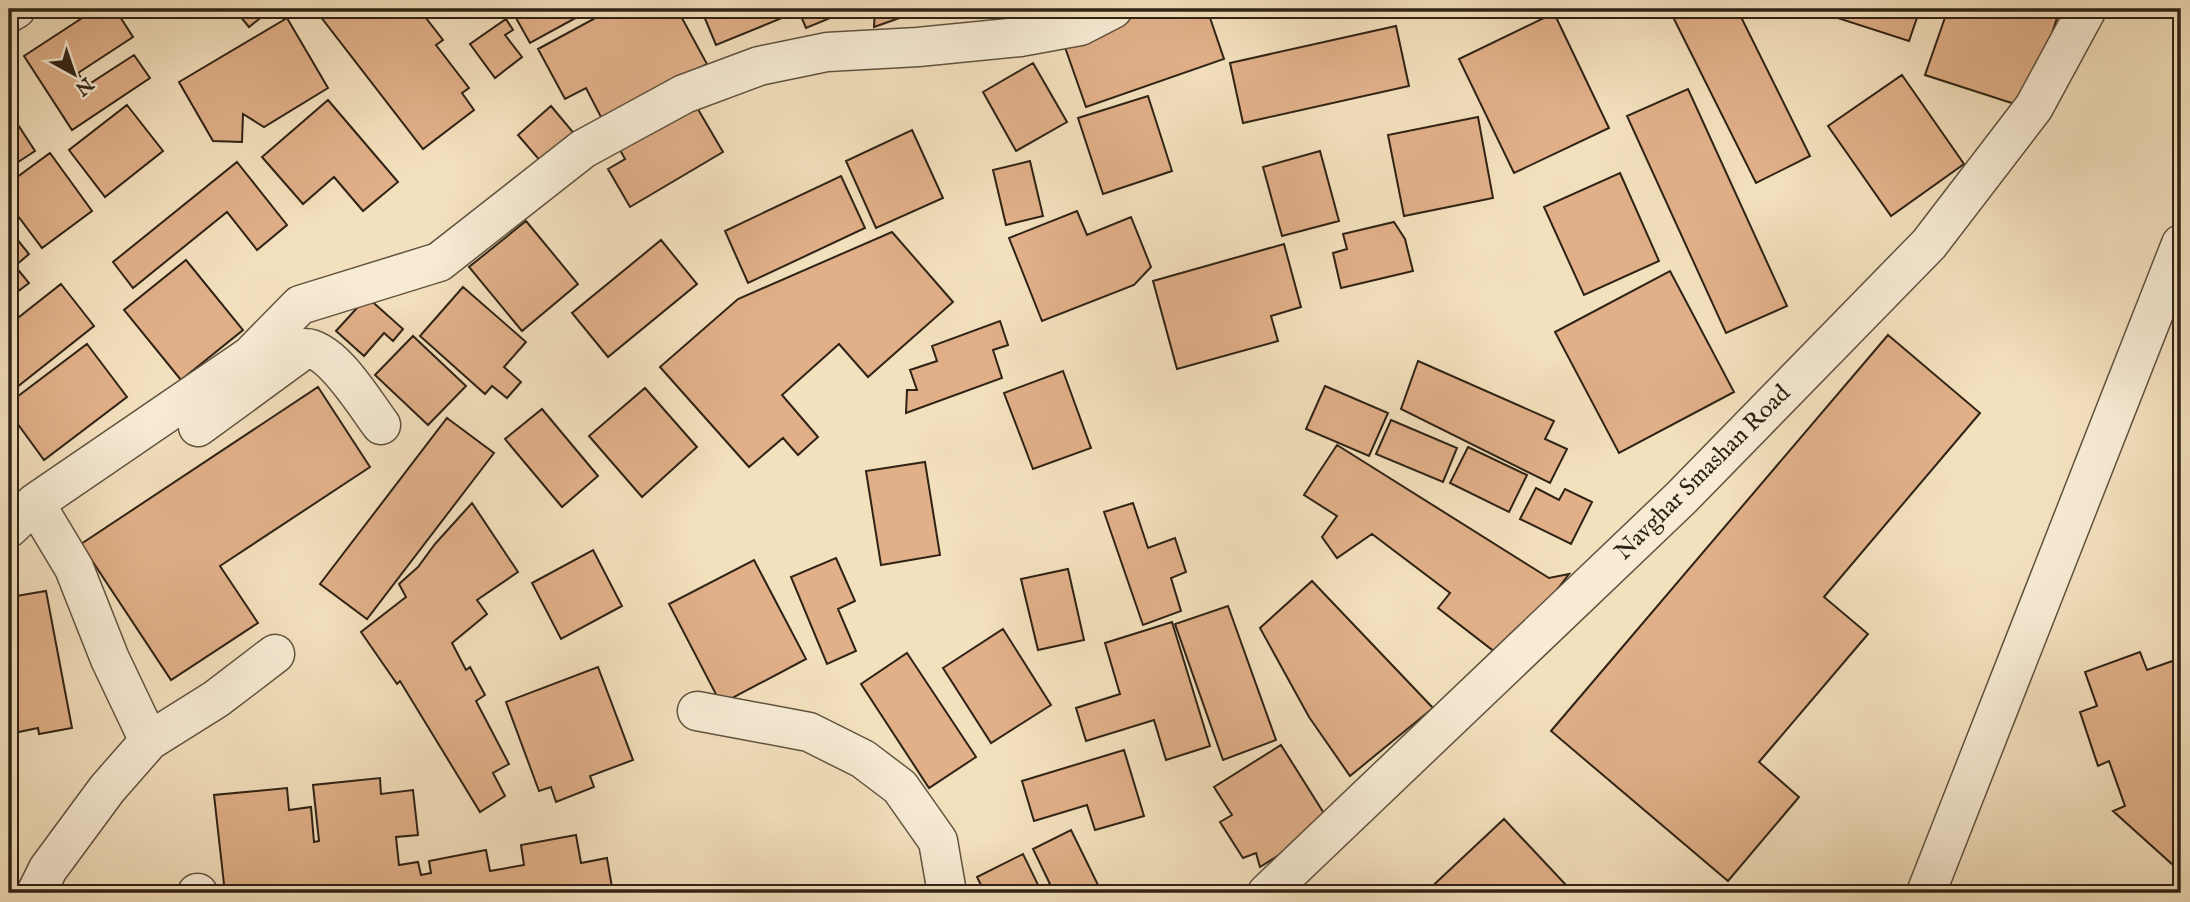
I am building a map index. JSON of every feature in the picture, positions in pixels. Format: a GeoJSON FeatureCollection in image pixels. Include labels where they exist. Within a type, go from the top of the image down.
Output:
{"type":"FeatureCollection","features":[{"type":"Feature","properties":{"kind":"street"},"geometry":{"type":"LineString","coordinates":[[9,13],[16,9]]}},
{"type":"Feature","properties":{"kind":"street"},"geometry":{"type":"LineString","coordinates":[[149,741],[110,659],[75,568],[22,515],[250,356],[300,305],[439,262],[583,149],[684,94],[759,66],[827,52],[1020,37],[1080,26],[1113,9]]}},
{"type":"Feature","properties":{"kind":"street","name":"Navghar Smashan Road"},"geometry":{"type":"LineString","coordinates":[[1266,893],[1681,498],[1929,244],[2034,107],[2087,9]]}},
{"type":"Feature","properties":{"kind":"street"},"geometry":{"type":"LineString","coordinates":[[1926,893],[2181,244]]}},
{"type":"Feature","properties":{"kind":"street"},"geometry":{"type":"LineString","coordinates":[[250,356],[307,348],[326,357],[341,372],[381,425]]}},
{"type":"Feature","properties":{"kind":"street"},"geometry":{"type":"LineString","coordinates":[[198,427],[307,348]]}},
{"type":"Feature","properties":{"kind":"street"},"geometry":{"type":"LineString","coordinates":[[36,893],[48,869],[107,789],[149,741],[216,699],[275,654]]}},
{"type":"Feature","properties":{"kind":"street"},"geometry":{"type":"LineString","coordinates":[[697,711],[809,732],[863,759],[900,787],[938,841],[947,893]]}},
{"type":"Feature","properties":{"kind":"building"},"geometry":{"type":"Polygon","coordinates":[[[96,9],[115,9],[133,37],[78,73],[86,86],[134,55],[150,78],[72,130],[24,56],[96,9]]]}},
{"type":"Feature","properties":{"kind":"building"},"geometry":{"type":"Polygon","coordinates":[[[234,9],[272,9],[249,27],[234,9]]]}},
{"type":"Feature","properties":{"kind":"building"},"geometry":{"type":"Polygon","coordinates":[[[321,9],[419,9],[443,40],[436,45],[469,88],[462,93],[474,110],[423,149],[317,12],[321,9]]]}},
{"type":"Feature","properties":{"kind":"building"},"geometry":{"type":"Polygon","coordinates":[[[511,9],[592,9],[530,43],[511,9]]]}},
{"type":"Feature","properties":{"kind":"building"},"geometry":{"type":"Polygon","coordinates":[[[612,9],[677,9],[707,64],[603,121],[586,88],[565,99],[538,49],[612,9]]]}},
{"type":"Feature","properties":{"kind":"building"},"geometry":{"type":"Polygon","coordinates":[[[701,9],[778,9],[782,18],[716,45],[701,9]]]}},
{"type":"Feature","properties":{"kind":"building"},"geometry":{"type":"Polygon","coordinates":[[[798,9],[852,9],[806,28],[798,9]]]}},
{"type":"Feature","properties":{"kind":"building"},"geometry":{"type":"Polygon","coordinates":[[[875,9],[925,9],[874,27],[875,9]]]}},
{"type":"Feature","properties":{"kind":"building"},"geometry":{"type":"Polygon","coordinates":[[[1131,9],[1207,9],[1224,59],[1086,107],[1060,33],[1131,9]]]}},
{"type":"Feature","properties":{"kind":"building"},"geometry":{"type":"Polygon","coordinates":[[[1669,9],[1737,9],[1810,156],[1756,183],[1669,9]]]}},
{"type":"Feature","properties":{"kind":"building"},"geometry":{"type":"Polygon","coordinates":[[[1827,9],[1920,9],[1909,41],[1825,14],[1827,9]]]}},
{"type":"Feature","properties":{"kind":"building"},"geometry":{"type":"Polygon","coordinates":[[[1948,9],[2060,9],[2027,108],[1925,75],[1948,9]]]}},
{"type":"Feature","properties":{"kind":"building"},"geometry":{"type":"Polygon","coordinates":[[[1554,13],[1609,128],[1514,173],[1459,59],[1554,13]]]}},
{"type":"Feature","properties":{"kind":"building"},"geometry":{"type":"Polygon","coordinates":[[[287,18],[328,88],[264,127],[243,114],[242,142],[213,141],[179,82],[287,18]]]}},
{"type":"Feature","properties":{"kind":"building"},"geometry":{"type":"Polygon","coordinates":[[[506,19],[513,30],[505,35],[522,57],[495,78],[470,44],[506,19]]]}},
{"type":"Feature","properties":{"kind":"building"},"geometry":{"type":"Polygon","coordinates":[[[1396,26],[1409,86],[1243,123],[1230,63],[1396,26]]]}},
{"type":"Feature","properties":{"kind":"building"},"geometry":{"type":"Polygon","coordinates":[[[1033,63],[1067,122],[1016,151],[983,92],[1033,63]]]}},
{"type":"Feature","properties":{"kind":"building"},"geometry":{"type":"Polygon","coordinates":[[[1902,75],[1964,164],[1891,216],[1828,126],[1902,75]]]}},
{"type":"Feature","properties":{"kind":"building"},"geometry":{"type":"Polygon","coordinates":[[[1688,89],[1787,306],[1726,333],[1627,116],[1688,89]]]}},
{"type":"Feature","properties":{"kind":"building"},"geometry":{"type":"Polygon","coordinates":[[[1148,96],[1172,171],[1103,194],[1078,118],[1148,96]]]}},
{"type":"Feature","properties":{"kind":"building"},"geometry":{"type":"Polygon","coordinates":[[[692,99],[723,152],[630,207],[608,169],[625,159],[617,144],[692,99]]]}},
{"type":"Feature","properties":{"kind":"building"},"geometry":{"type":"Polygon","coordinates":[[[328,100],[398,182],[363,211],[334,177],[303,204],[262,157],[328,100]]]}},
{"type":"Feature","properties":{"kind":"building"},"geometry":{"type":"Polygon","coordinates":[[[127,105],[163,151],[105,197],[69,150],[127,105]]]}},
{"type":"Feature","properties":{"kind":"building"},"geometry":{"type":"Polygon","coordinates":[[[551,106],[577,137],[542,163],[518,135],[551,106]]]}},
{"type":"Feature","properties":{"kind":"building"},"geometry":{"type":"Polygon","coordinates":[[[9,111],[35,151],[9,168],[9,111]]]}},
{"type":"Feature","properties":{"kind":"building"},"geometry":{"type":"Polygon","coordinates":[[[1478,117],[1493,198],[1404,216],[1388,135],[1478,117]]]}},
{"type":"Feature","properties":{"kind":"building"},"geometry":{"type":"Polygon","coordinates":[[[912,130],[943,198],[876,228],[846,161],[912,130]]]}},
{"type":"Feature","properties":{"kind":"building"},"geometry":{"type":"Polygon","coordinates":[[[1320,151],[1339,221],[1282,236],[1263,167],[1320,151]]]}},
{"type":"Feature","properties":{"kind":"building"},"geometry":{"type":"Polygon","coordinates":[[[50,153],[92,211],[42,248],[9,204],[9,183],[50,153]]]}},
{"type":"Feature","properties":{"kind":"building"},"geometry":{"type":"Polygon","coordinates":[[[1030,161],[1043,216],[1006,225],[993,170],[1030,161]]]}},
{"type":"Feature","properties":{"kind":"building"},"geometry":{"type":"Polygon","coordinates":[[[237,162],[287,225],[257,250],[227,212],[133,288],[113,262],[237,162]]]}},
{"type":"Feature","properties":{"kind":"building"},"geometry":{"type":"Polygon","coordinates":[[[1620,173],[1659,261],[1584,295],[1544,207],[1620,173]]]}},
{"type":"Feature","properties":{"kind":"building"},"geometry":{"type":"Polygon","coordinates":[[[841,176],[865,228],[748,283],[725,231],[841,176]]]}},
{"type":"Feature","properties":{"kind":"building"},"geometry":{"type":"Polygon","coordinates":[[[1077,211],[1087,235],[1131,217],[1151,267],[1134,285],[1042,321],[1009,238],[1077,211]]]}},
{"type":"Feature","properties":{"kind":"building"},"geometry":{"type":"Polygon","coordinates":[[[526,221],[578,284],[522,331],[469,267],[526,221]]]}},
{"type":"Feature","properties":{"kind":"building"},"geometry":{"type":"Polygon","coordinates":[[[1394,222],[1405,239],[1413,271],[1341,288],[1333,253],[1347,249],[1343,234],[1394,222]]]}},
{"type":"Feature","properties":{"kind":"building"},"geometry":{"type":"Polygon","coordinates":[[[892,232],[953,302],[868,377],[839,344],[782,395],[818,437],[798,455],[783,438],[749,467],[660,367],[738,299],[892,232]]]}},
{"type":"Feature","properties":{"kind":"building"},"geometry":{"type":"Polygon","coordinates":[[[16,238],[29,254],[15,266],[29,283],[9,298],[9,243],[16,238]]]}},
{"type":"Feature","properties":{"kind":"building"},"geometry":{"type":"Polygon","coordinates":[[[661,240],[697,284],[608,357],[572,313],[661,240]]]}},
{"type":"Feature","properties":{"kind":"building"},"geometry":{"type":"Polygon","coordinates":[[[1284,244],[1301,307],[1271,316],[1278,341],[1177,369],[1153,281],[1284,244]]]}},
{"type":"Feature","properties":{"kind":"building"},"geometry":{"type":"Polygon","coordinates":[[[186,260],[243,330],[181,380],[124,310],[186,260]]]}},
{"type":"Feature","properties":{"kind":"building"},"geometry":{"type":"Polygon","coordinates":[[[1670,271],[1734,392],[1619,453],[1555,332],[1670,271]]]}},
{"type":"Feature","properties":{"kind":"building"},"geometry":{"type":"Polygon","coordinates":[[[61,284],[94,326],[12,391],[9,387],[9,325],[61,284]]]}},
{"type":"Feature","properties":{"kind":"building"},"geometry":{"type":"Polygon","coordinates":[[[463,287],[526,342],[504,367],[521,382],[507,398],[492,386],[485,394],[420,336],[463,287]]]}},
{"type":"Feature","properties":{"kind":"building"},"geometry":{"type":"Polygon","coordinates":[[[367,297],[403,329],[393,341],[384,333],[364,356],[336,331],[367,297]]]}},
{"type":"Feature","properties":{"kind":"building"},"geometry":{"type":"Polygon","coordinates":[[[1000,321],[1008,345],[993,350],[1002,378],[906,413],[907,390],[917,390],[910,370],[937,361],[932,346],[1000,321]]]}},
{"type":"Feature","properties":{"kind":"building"},"geometry":{"type":"Polygon","coordinates":[[[1888,335],[1980,413],[1824,597],[1868,634],[1759,762],[1799,797],[1728,881],[1551,731],[1888,335]]]}},
{"type":"Feature","properties":{"kind":"building"},"geometry":{"type":"Polygon","coordinates":[[[413,336],[466,386],[428,425],[375,375],[413,336]]]}},
{"type":"Feature","properties":{"kind":"building"},"geometry":{"type":"Polygon","coordinates":[[[87,344],[127,397],[44,460],[9,412],[9,403],[87,344]]]}},
{"type":"Feature","properties":{"kind":"building"},"geometry":{"type":"Polygon","coordinates":[[[1418,361],[1554,421],[1545,439],[1567,449],[1550,483],[1401,409],[1418,361]]]}},
{"type":"Feature","properties":{"kind":"building"},"geometry":{"type":"Polygon","coordinates":[[[1063,371],[1091,448],[1033,469],[1004,393],[1063,371]]]}},
{"type":"Feature","properties":{"kind":"building"},"geometry":{"type":"Polygon","coordinates":[[[1325,386],[1388,413],[1369,456],[1306,429],[1325,386]]]}},
{"type":"Feature","properties":{"kind":"building"},"geometry":{"type":"Polygon","coordinates":[[[318,387],[370,467],[220,566],[258,623],[171,680],[81,544],[318,387]]]}},
{"type":"Feature","properties":{"kind":"building"},"geometry":{"type":"Polygon","coordinates":[[[645,388],[697,447],[642,497],[589,436],[645,388]]]}},
{"type":"Feature","properties":{"kind":"building"},"geometry":{"type":"Polygon","coordinates":[[[542,409],[598,476],[562,507],[505,439],[542,409]]]}},
{"type":"Feature","properties":{"kind":"building"},"geometry":{"type":"Polygon","coordinates":[[[447,418],[494,453],[367,619],[320,584],[447,418]]]}},
{"type":"Feature","properties":{"kind":"building"},"geometry":{"type":"Polygon","coordinates":[[[1391,420],[1457,448],[1443,482],[1376,454],[1391,420]]]}},
{"type":"Feature","properties":{"kind":"building"},"geometry":{"type":"Polygon","coordinates":[[[1337,445],[1549,578],[1569,574],[1504,659],[1438,608],[1450,593],[1372,534],[1337,558],[1322,537],[1337,516],[1304,495],[1337,445]]]}},
{"type":"Feature","properties":{"kind":"building"},"geometry":{"type":"Polygon","coordinates":[[[1468,447],[1527,475],[1509,512],[1450,483],[1468,447]]]}},
{"type":"Feature","properties":{"kind":"building"},"geometry":{"type":"Polygon","coordinates":[[[925,462],[940,555],[881,565],[866,471],[925,462]]]}},
{"type":"Feature","properties":{"kind":"building"},"geometry":{"type":"Polygon","coordinates":[[[1536,488],[1559,500],[1565,489],[1592,502],[1571,544],[1520,519],[1536,488]]]}},
{"type":"Feature","properties":{"kind":"building"},"geometry":{"type":"Polygon","coordinates":[[[472,503],[518,572],[477,600],[487,614],[452,643],[466,670],[470,667],[485,695],[476,701],[509,764],[493,773],[505,796],[480,812],[400,681],[397,684],[361,632],[406,597],[399,584],[418,567],[472,503]]]}},
{"type":"Feature","properties":{"kind":"building"},"geometry":{"type":"Polygon","coordinates":[[[1133,503],[1148,548],[1175,538],[1186,572],[1171,578],[1181,611],[1143,625],[1104,512],[1133,503]]]}},
{"type":"Feature","properties":{"kind":"building"},"geometry":{"type":"Polygon","coordinates":[[[593,550],[622,606],[561,639],[532,583],[593,550]]]}},
{"type":"Feature","properties":{"kind":"building"},"geometry":{"type":"Polygon","coordinates":[[[836,558],[855,601],[838,609],[856,651],[827,664],[791,577],[836,558]]]}},
{"type":"Feature","properties":{"kind":"building"},"geometry":{"type":"Polygon","coordinates":[[[754,560],[806,659],[721,704],[669,604],[754,560]]]}},
{"type":"Feature","properties":{"kind":"building"},"geometry":{"type":"Polygon","coordinates":[[[1068,569],[1084,640],[1038,650],[1021,579],[1068,569]]]}},
{"type":"Feature","properties":{"kind":"building"},"geometry":{"type":"Polygon","coordinates":[[[1312,581],[1433,708],[1350,776],[1309,717],[1260,628],[1312,581]]]}},
{"type":"Feature","properties":{"kind":"building"},"geometry":{"type":"Polygon","coordinates":[[[46,591],[72,728],[39,734],[38,728],[9,734],[10,597],[46,591]]]}},
{"type":"Feature","properties":{"kind":"building"},"geometry":{"type":"Polygon","coordinates":[[[1228,606],[1276,740],[1223,760],[1175,624],[1228,606]]]}},
{"type":"Feature","properties":{"kind":"building"},"geometry":{"type":"Polygon","coordinates":[[[1172,622],[1210,746],[1166,760],[1154,720],[1086,741],[1076,708],[1120,694],[1105,643],[1172,622]]]}},
{"type":"Feature","properties":{"kind":"building"},"geometry":{"type":"Polygon","coordinates":[[[1003,629],[1051,705],[991,743],[943,668],[1003,629]]]}},
{"type":"Feature","properties":{"kind":"building"},"geometry":{"type":"Polygon","coordinates":[[[2140,652],[2147,670],[2181,658],[2181,862],[2173,865],[2113,811],[2125,806],[2109,761],[2098,766],[2080,712],[2097,706],[2085,672],[2140,652]]]}},
{"type":"Feature","properties":{"kind":"building"},"geometry":{"type":"Polygon","coordinates":[[[907,653],[976,757],[929,788],[861,684],[907,653]]]}},
{"type":"Feature","properties":{"kind":"building"},"geometry":{"type":"Polygon","coordinates":[[[598,667],[633,760],[590,776],[594,787],[556,802],[551,787],[539,791],[506,702],[598,667]]]}},
{"type":"Feature","properties":{"kind":"building"},"geometry":{"type":"Polygon","coordinates":[[[1281,745],[1330,823],[1260,867],[1256,853],[1243,858],[1220,822],[1232,815],[1214,787],[1281,745]]]}},
{"type":"Feature","properties":{"kind":"building"},"geometry":{"type":"Polygon","coordinates":[[[1124,750],[1144,816],[1095,830],[1087,805],[1034,821],[1022,781],[1124,750]]]}},
{"type":"Feature","properties":{"kind":"building"},"geometry":{"type":"Polygon","coordinates":[[[380,778],[381,794],[413,790],[418,835],[396,837],[399,865],[418,862],[421,875],[431,873],[429,861],[486,850],[490,871],[524,865],[521,845],[576,835],[581,863],[607,858],[613,893],[225,893],[214,795],[287,788],[289,810],[311,807],[314,842],[319,841],[313,785],[380,778]]]}},
{"type":"Feature","properties":{"kind":"building"},"geometry":{"type":"Polygon","coordinates":[[[1504,819],[1566,885],[1558,893],[1425,893],[1504,819]]]}},
{"type":"Feature","properties":{"kind":"building"},"geometry":{"type":"Polygon","coordinates":[[[1071,830],[1100,889],[1092,893],[985,893],[977,877],[1023,854],[1040,889],[1050,884],[1033,849],[1071,830]]]}}]}
